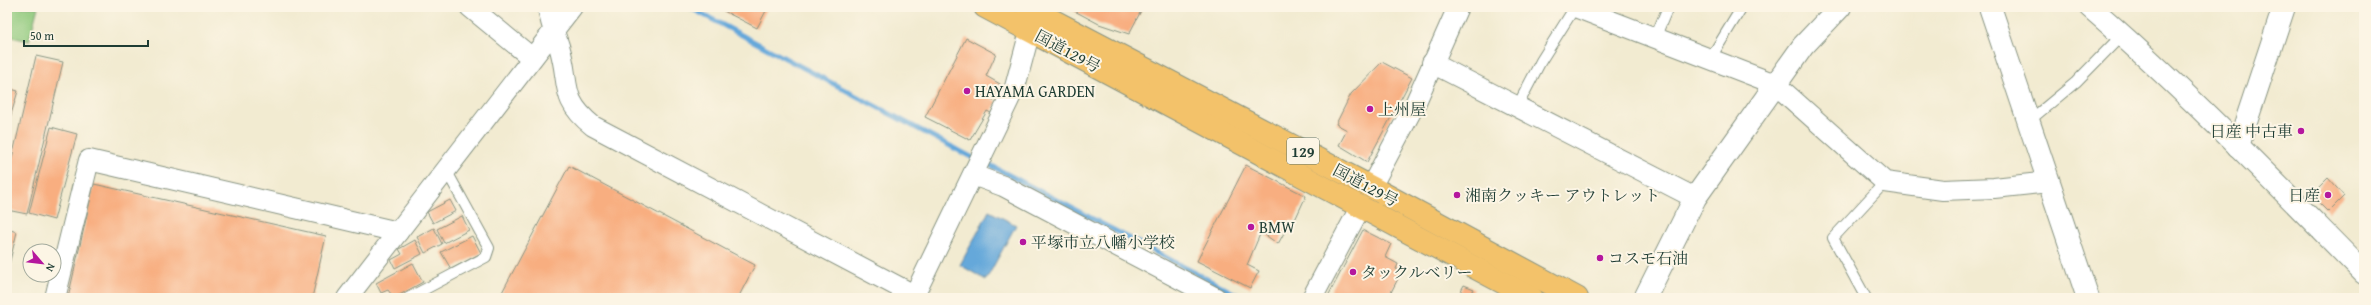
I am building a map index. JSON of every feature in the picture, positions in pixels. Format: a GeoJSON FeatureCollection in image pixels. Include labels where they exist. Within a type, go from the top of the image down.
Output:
{"type":"FeatureCollection","features":[{"type":"Feature","properties":{"kind":"highway","name":"国道129号"},"geometry":{"type":"LineString","coordinates":[[985,7],[1032,14],[1371,187],[1577,298]]}},
{"type":"Feature","properties":{"kind":"highway","name":"国道129号"},"geometry":{"type":"LineString","coordinates":[[1032,14],[1361,206],[1532,298]]}},
{"type":"Feature","properties":{"kind":"street"},"geometry":{"type":"LineString","coordinates":[[470,7],[532,58]]}},
{"type":"Feature","properties":{"kind":"street"},"geometry":{"type":"LineString","coordinates":[[548,7],[552,32],[559,46],[568,97],[578,115],[592,126],[914,297],[1015,87],[1032,14]]}},
{"type":"Feature","properties":{"kind":"street"},"geometry":{"type":"LineString","coordinates":[[350,297],[398,232],[572,7]]}},
{"type":"Feature","properties":{"kind":"street"},"geometry":{"type":"LineString","coordinates":[[1371,187],[1415,104],[1458,7]]}},
{"type":"Feature","properties":{"kind":"street"},"geometry":{"type":"LineString","coordinates":[[1645,298],[1695,198],[1803,46],[1840,7]]}},
{"type":"Feature","properties":{"kind":"street"},"geometry":{"type":"LineString","coordinates":[[1990,7],[2088,298]]}},
{"type":"Feature","properties":{"kind":"street"},"geometry":{"type":"LineString","coordinates":[[2090,7],[2122,35],[2238,146],[2364,274]]}},
{"type":"Feature","properties":{"kind":"street"},"geometry":{"type":"LineString","coordinates":[[2238,146],[2284,7]]}},
{"type":"Feature","properties":{"kind":"street"},"geometry":{"type":"LineString","coordinates":[[1579,8],[1775,84],[1885,182],[1943,190],[1994,188],[2049,182]]}},
{"type":"Feature","properties":{"kind":"street"},"geometry":{"type":"LineString","coordinates":[[1432,63],[1695,198]]}},
{"type":"Feature","properties":{"kind":"street"},"geometry":{"type":"LineString","coordinates":[[55,298],[89,160],[398,232]]}},
{"type":"Feature","properties":{"kind":"street"},"geometry":{"type":"LineString","coordinates":[[974,175],[1003,186],[1216,298]]}},
{"type":"Feature","properties":{"kind":"street"},"geometry":{"type":"LineString","coordinates":[[1312,298],[1361,206]]}},
{"type":"Feature","properties":{"kind":"lane"},"geometry":{"type":"LineString","coordinates":[[1655,38],[1668,7]]}},
{"type":"Feature","properties":{"kind":"lane"},"geometry":{"type":"LineString","coordinates":[[1710,59],[1742,7]]}},
{"type":"Feature","properties":{"kind":"lane"},"geometry":{"type":"LineString","coordinates":[[1517,107],[1541,61],[1579,8]]}},
{"type":"Feature","properties":{"kind":"lane"},"geometry":{"type":"LineString","coordinates":[[2029,121],[2076,82],[2122,35]]}},
{"type":"Feature","properties":{"kind":"lane"},"geometry":{"type":"LineString","coordinates":[[408,298],[486,257],[489,253],[489,248],[446,170]]}},
{"type":"Feature","properties":{"kind":"lane"},"geometry":{"type":"LineString","coordinates":[[1866,298],[1833,238],[1885,182]]}},
{"type":"Feature","properties":{"kind":"green space"},"geometry":{"type":"Polygon","coordinates":[[[7,7],[38,7],[29,41],[7,36],[7,7]]]}},
{"type":"Feature","properties":{"kind":"water"},"geometry":{"type":"Polygon","coordinates":[[[989,211],[1016,225],[986,280],[960,265],[989,211]]]}},
{"type":"Feature","properties":{"kind":"building"},"geometry":{"type":"Polygon","coordinates":[[[716,7],[768,7],[757,28],[716,7]]]}},
{"type":"Feature","properties":{"kind":"building"},"geometry":{"type":"Polygon","coordinates":[[[1067,7],[1143,7],[1129,34],[1099,24],[1067,7]]]}},
{"type":"Feature","properties":{"kind":"building","name":"HAYAMA GARDEN"},"geometry":{"type":"Polygon","coordinates":[[[966,38],[996,54],[986,76],[1000,84],[992,99],[997,102],[991,113],[987,111],[970,140],[925,117],[966,38]]]}},
{"type":"Feature","properties":{"kind":"building"},"geometry":{"type":"Polygon","coordinates":[[[36,56],[63,62],[27,214],[7,210],[7,179],[36,56]]]}},
{"type":"Feature","properties":{"kind":"building","name":"上州屋"},"geometry":{"type":"Polygon","coordinates":[[[1382,62],[1412,78],[1367,162],[1339,145],[1347,130],[1336,124],[1351,94],[1382,62]]]}},
{"type":"Feature","properties":{"kind":"building"},"geometry":{"type":"Polygon","coordinates":[[[7,88],[18,91],[7,128],[7,88]]]}},
{"type":"Feature","properties":{"kind":"building"},"geometry":{"type":"Polygon","coordinates":[[[51,127],[77,134],[54,220],[29,213],[51,127]]]}},
{"type":"Feature","properties":{"kind":"building","name":"BMW"},"geometry":{"type":"Polygon","coordinates":[[[1246,165],[1306,196],[1294,222],[1291,220],[1278,244],[1261,232],[1247,265],[1259,271],[1250,288],[1197,261],[1246,165]]]}},
{"type":"Feature","properties":{"kind":"building"},"geometry":{"type":"Polygon","coordinates":[[[569,166],[755,265],[738,298],[499,298],[569,166]]]}},
{"type":"Feature","properties":{"kind":"building","name":"日産"},"geometry":{"type":"Polygon","coordinates":[[[2328,178],[2344,196],[2328,212],[2311,195],[2328,178]]]}},
{"type":"Feature","properties":{"kind":"building"},"geometry":{"type":"Polygon","coordinates":[[[94,184],[326,236],[312,298],[68,298],[94,184]]]}},
{"type":"Feature","properties":{"kind":"building"},"geometry":{"type":"Polygon","coordinates":[[[450,200],[456,211],[433,223],[427,212],[450,200]]]}},
{"type":"Feature","properties":{"kind":"building"},"geometry":{"type":"Polygon","coordinates":[[[462,216],[469,230],[444,243],[437,229],[462,216]]]}},
{"type":"Feature","properties":{"kind":"building"},"geometry":{"type":"Polygon","coordinates":[[[434,228],[442,244],[425,253],[417,237],[434,228]]]}},
{"type":"Feature","properties":{"kind":"building"},"geometry":{"type":"Polygon","coordinates":[[[7,229],[17,232],[8,269],[7,269],[7,229]]]}},
{"type":"Feature","properties":{"kind":"building"},"geometry":{"type":"Polygon","coordinates":[[[1363,230],[1391,244],[1385,257],[1398,264],[1396,269],[1402,271],[1388,298],[1327,298],[1363,230]]]}},
{"type":"Feature","properties":{"kind":"building"},"geometry":{"type":"Polygon","coordinates":[[[472,236],[481,253],[451,269],[441,252],[472,236]]]}},
{"type":"Feature","properties":{"kind":"building"},"geometry":{"type":"Polygon","coordinates":[[[415,240],[422,254],[395,268],[391,260],[402,254],[399,249],[415,240]]]}},
{"type":"Feature","properties":{"kind":"building"},"geometry":{"type":"Polygon","coordinates":[[[413,263],[423,282],[394,298],[388,290],[381,293],[376,283],[413,263]]]}},
{"type":"Feature","properties":{"kind":"building"},"geometry":{"type":"Polygon","coordinates":[[[1464,285],[1474,289],[1469,298],[1457,298],[1464,285]]]}},
{"type":"Feature","properties":{"kind":"waterway"},"geometry":{"type":"LineString","coordinates":[[689,7],[973,158]]}},
{"type":"Feature","properties":{"kind":"waterway"},"geometry":{"type":"LineString","coordinates":[[990,165],[1243,298]]}},
{"type":"Feature","properties":{"kind":"place","name":"HAYAMA GARDEN"},"geometry":{"type":"Point","coordinates":[967,91]}},
{"type":"Feature","properties":{"kind":"place","name":"上州屋"},"geometry":{"type":"Point","coordinates":[1370,109]}},
{"type":"Feature","properties":{"kind":"place","name":"日産 中古車"},"geometry":{"type":"Point","coordinates":[2301,131]}},
{"type":"Feature","properties":{"kind":"place","name":"湘南クッキー アウトレット"},"geometry":{"type":"Point","coordinates":[1457,195]}},
{"type":"Feature","properties":{"kind":"place","name":"日産"},"geometry":{"type":"Point","coordinates":[2328,195]}},
{"type":"Feature","properties":{"kind":"place","name":"BMW"},"geometry":{"type":"Point","coordinates":[1251,227]}},
{"type":"Feature","properties":{"kind":"place","name":"平塚市立八幡小学校"},"geometry":{"type":"Point","coordinates":[1023,242]}},
{"type":"Feature","properties":{"kind":"place","name":"コスモ石油"},"geometry":{"type":"Point","coordinates":[1600,258]}},
{"type":"Feature","properties":{"kind":"place","name":"タックルベリー"},"geometry":{"type":"Point","coordinates":[1353,272]}}]}
